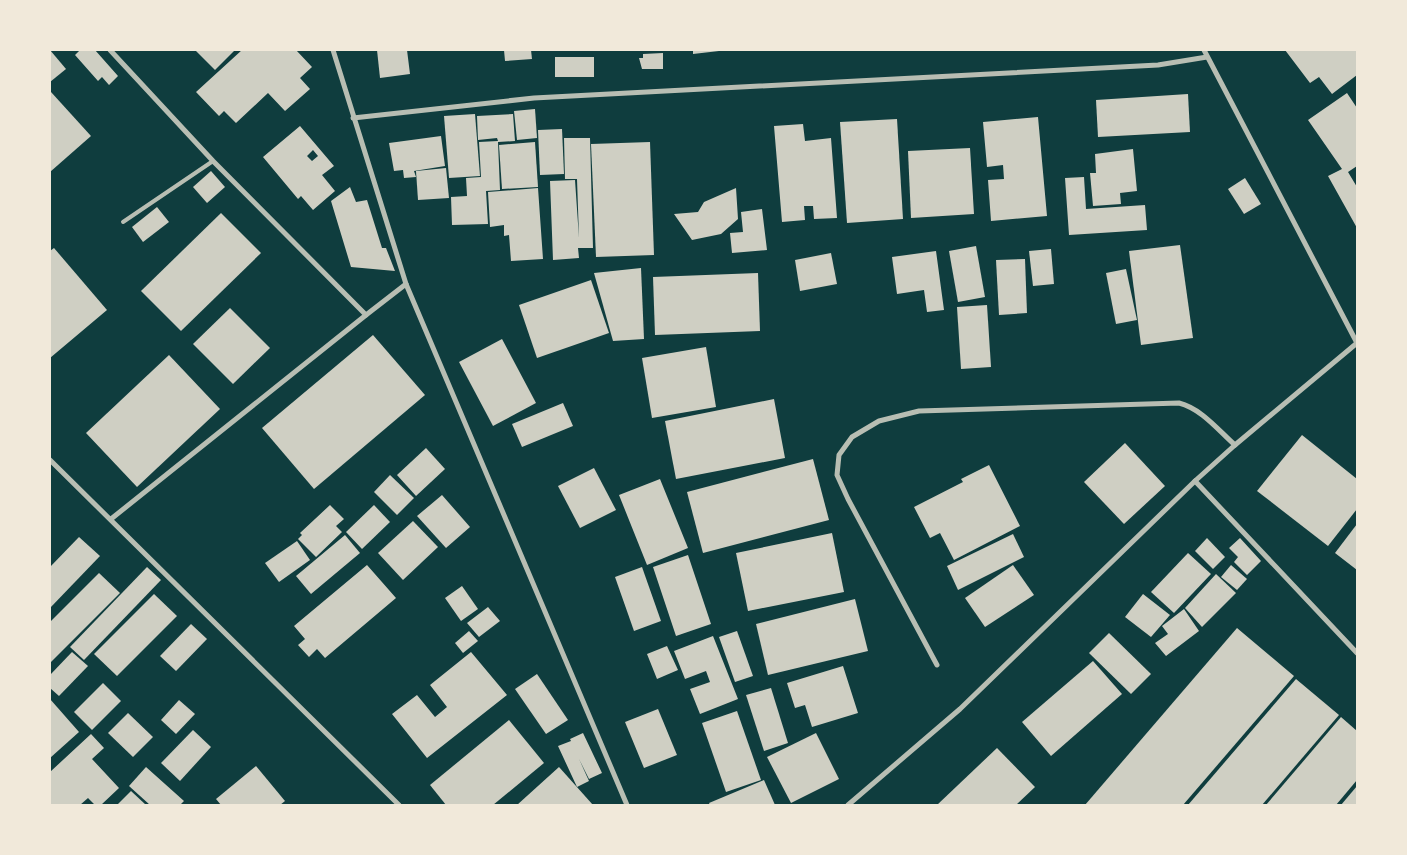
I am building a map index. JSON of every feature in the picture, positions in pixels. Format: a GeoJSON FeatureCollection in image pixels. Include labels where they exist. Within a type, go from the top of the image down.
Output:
{"type":"FeatureCollection","features":[{"type":"Feature","properties":{"kind":"street"},"geometry":{"type":"LineString","coordinates":[[110,50],[213,160],[366,315]]}},
{"type":"Feature","properties":{"kind":"street"},"geometry":{"type":"LineString","coordinates":[[333,50],[406,284],[628,805]]}},
{"type":"Feature","properties":{"kind":"street"},"geometry":{"type":"LineString","coordinates":[[848,805],[960,709],[1195,481],[1357,343],[1204,50]]}},
{"type":"Feature","properties":{"kind":"street"},"geometry":{"type":"LineString","coordinates":[[353,118],[534,98],[1158,65],[1207,57]]}},
{"type":"Feature","properties":{"kind":"street"},"geometry":{"type":"LineString","coordinates":[[111,519],[406,284]]}},
{"type":"Feature","properties":{"kind":"street"},"geometry":{"type":"LineString","coordinates":[[937,665],[837,475],[839,455],[852,437],[879,421],[919,411],[1179,403],[1190,406],[1201,414],[1235,445]]}},
{"type":"Feature","properties":{"kind":"street"},"geometry":{"type":"LineString","coordinates":[[50,460],[399,805]]}},
{"type":"Feature","properties":{"kind":"street"},"geometry":{"type":"LineString","coordinates":[[1195,481],[1357,653]]}},
{"type":"Feature","properties":{"kind":"lane"},"geometry":{"type":"LineString","coordinates":[[123,222],[213,160]]}},
{"type":"Feature","properties":{"kind":"building"},"geometry":{"type":"Polygon","coordinates":[[[50,50],[66,69],[50,82],[50,50]]]}},
{"type":"Feature","properties":{"kind":"building"},"geometry":{"type":"Polygon","coordinates":[[[80,50],[95,50],[118,76],[109,85],[102,77],[98,81],[75,55],[80,50]]]}},
{"type":"Feature","properties":{"kind":"building"},"geometry":{"type":"Polygon","coordinates":[[[195,50],[235,50],[215,70],[195,50]]]}},
{"type":"Feature","properties":{"kind":"building"},"geometry":{"type":"Polygon","coordinates":[[[242,50],[296,50],[312,67],[300,78],[310,89],[285,111],[268,93],[236,123],[224,111],[219,116],[196,92],[242,50]]]}},
{"type":"Feature","properties":{"kind":"building"},"geometry":{"type":"Polygon","coordinates":[[[377,50],[407,50],[410,74],[380,78],[377,50]]]}},
{"type":"Feature","properties":{"kind":"building"},"geometry":{"type":"Polygon","coordinates":[[[504,50],[531,50],[532,59],[505,61],[504,50]]]}},
{"type":"Feature","properties":{"kind":"building"},"geometry":{"type":"Polygon","coordinates":[[[693,50],[719,50],[719,51],[693,54],[693,50]]]}},
{"type":"Feature","properties":{"kind":"building"},"geometry":{"type":"Polygon","coordinates":[[[1285,50],[1357,50],[1357,75],[1332,94],[1319,77],[1310,83],[1285,50]]]}},
{"type":"Feature","properties":{"kind":"building"},"geometry":{"type":"Polygon","coordinates":[[[663,53],[663,69],[642,69],[639,58],[643,58],[643,54],[663,53]]]}},
{"type":"Feature","properties":{"kind":"building"},"geometry":{"type":"Polygon","coordinates":[[[555,57],[594,57],[594,77],[555,77],[555,57]]]}},
{"type":"Feature","properties":{"kind":"building"},"geometry":{"type":"Polygon","coordinates":[[[50,93],[91,136],[50,172],[50,93]]]}},
{"type":"Feature","properties":{"kind":"building"},"geometry":{"type":"Polygon","coordinates":[[[1347,93],[1357,108],[1357,166],[1348,172],[1357,187],[1357,228],[1328,176],[1342,169],[1308,120],[1347,93]]]}},
{"type":"Feature","properties":{"kind":"building"},"geometry":{"type":"Polygon","coordinates":[[[1188,94],[1190,132],[1098,137],[1096,100],[1188,94]]]}},
{"type":"Feature","properties":{"kind":"building"},"geometry":{"type":"Polygon","coordinates":[[[535,109],[537,138],[517,140],[514,111],[535,109]]]}},
{"type":"Feature","properties":{"kind":"building"},"geometry":{"type":"Polygon","coordinates":[[[475,114],[480,176],[449,178],[444,116],[475,114]]]}},
{"type":"Feature","properties":{"kind":"building"},"geometry":{"type":"Polygon","coordinates":[[[513,114],[515,141],[498,142],[500,190],[486,191],[488,224],[452,225],[451,197],[467,196],[466,178],[481,177],[479,142],[498,141],[497,138],[478,140],[477,116],[513,114]]]}},
{"type":"Feature","properties":{"kind":"building"},"geometry":{"type":"Polygon","coordinates":[[[1038,117],[1047,216],[991,221],[988,180],[1004,179],[1003,165],[987,167],[983,122],[1038,117]]]}},
{"type":"Feature","properties":{"kind":"building"},"geometry":{"type":"Polygon","coordinates":[[[897,119],[903,219],[847,223],[840,122],[897,119]]]}},
{"type":"Feature","properties":{"kind":"building"},"geometry":{"type":"Polygon","coordinates":[[[803,124],[805,141],[831,138],[837,218],[814,219],[813,206],[804,206],[805,220],[782,222],[774,126],[803,124]]]}},
{"type":"Feature","properties":{"kind":"building"},"geometry":{"type":"Polygon","coordinates":[[[300,126],[334,166],[322,175],[335,191],[313,210],[301,196],[298,199],[263,157],[300,126]],[[313,150],[307,156],[312,161],[318,156],[313,150]]]}},
{"type":"Feature","properties":{"kind":"building"},"geometry":{"type":"Polygon","coordinates":[[[562,129],[564,174],[540,175],[538,130],[562,129]]]}},
{"type":"Feature","properties":{"kind":"building"},"geometry":{"type":"Polygon","coordinates":[[[441,136],[445,166],[414,171],[416,177],[404,178],[403,170],[394,171],[389,143],[441,136]]]}},
{"type":"Feature","properties":{"kind":"building"},"geometry":{"type":"Polygon","coordinates":[[[564,138],[590,138],[593,248],[578,248],[579,258],[553,260],[550,181],[575,180],[579,238],[577,179],[565,179],[564,138]]]}},
{"type":"Feature","properties":{"kind":"building"},"geometry":{"type":"Polygon","coordinates":[[[535,142],[538,187],[502,189],[499,145],[535,142]]]}},
{"type":"Feature","properties":{"kind":"building"},"geometry":{"type":"Polygon","coordinates":[[[650,142],[654,255],[596,257],[591,144],[650,142]]]}},
{"type":"Feature","properties":{"kind":"building"},"geometry":{"type":"Polygon","coordinates":[[[970,148],[974,214],[911,218],[908,151],[970,148]]]}},
{"type":"Feature","properties":{"kind":"building"},"geometry":{"type":"Polygon","coordinates":[[[1133,149],[1137,191],[1120,193],[1121,204],[1093,206],[1090,173],[1096,173],[1095,154],[1133,149]]]}},
{"type":"Feature","properties":{"kind":"building"},"geometry":{"type":"Polygon","coordinates":[[[446,168],[449,198],[418,200],[416,171],[446,168]]]}},
{"type":"Feature","properties":{"kind":"building"},"geometry":{"type":"Polygon","coordinates":[[[211,171],[225,187],[207,203],[193,187],[211,171]]]}},
{"type":"Feature","properties":{"kind":"building"},"geometry":{"type":"Polygon","coordinates":[[[1084,177],[1086,209],[1145,205],[1147,230],[1069,235],[1065,178],[1084,177]]]}},
{"type":"Feature","properties":{"kind":"building"},"geometry":{"type":"Polygon","coordinates":[[[1245,178],[1261,204],[1244,214],[1228,189],[1245,178]]]}},
{"type":"Feature","properties":{"kind":"building"},"geometry":{"type":"Polygon","coordinates":[[[350,187],[356,202],[367,200],[382,248],[386,248],[395,271],[351,267],[331,201],[350,187]]]}},
{"type":"Feature","properties":{"kind":"building"},"geometry":{"type":"Polygon","coordinates":[[[538,188],[543,259],[511,261],[509,235],[504,236],[504,225],[490,227],[488,192],[538,188]]]}},
{"type":"Feature","properties":{"kind":"building"},"geometry":{"type":"Polygon","coordinates":[[[736,188],[738,219],[721,234],[692,240],[674,214],[698,212],[704,202],[736,188]]]}},
{"type":"Feature","properties":{"kind":"building"},"geometry":{"type":"Polygon","coordinates":[[[157,207],[169,222],[143,242],[132,227],[157,207]]]}},
{"type":"Feature","properties":{"kind":"building"},"geometry":{"type":"Polygon","coordinates":[[[762,209],[767,250],[732,253],[730,233],[743,232],[741,212],[762,209]]]}},
{"type":"Feature","properties":{"kind":"building"},"geometry":{"type":"Polygon","coordinates":[[[221,213],[261,253],[181,331],[141,291],[221,213]]]}},
{"type":"Feature","properties":{"kind":"building"},"geometry":{"type":"Polygon","coordinates":[[[1180,245],[1193,338],[1141,345],[1129,251],[1180,245]]]}},
{"type":"Feature","properties":{"kind":"building"},"geometry":{"type":"Polygon","coordinates":[[[976,246],[985,297],[958,302],[949,251],[976,246]]]}},
{"type":"Feature","properties":{"kind":"building"},"geometry":{"type":"Polygon","coordinates":[[[54,248],[107,310],[50,358],[50,251],[54,248]]]}},
{"type":"Feature","properties":{"kind":"building"},"geometry":{"type":"Polygon","coordinates":[[[1051,249],[1054,284],[1033,286],[1029,251],[1051,249]]]}},
{"type":"Feature","properties":{"kind":"building"},"geometry":{"type":"Polygon","coordinates":[[[936,251],[944,310],[927,312],[924,290],[897,294],[892,257],[936,251]]]}},
{"type":"Feature","properties":{"kind":"building"},"geometry":{"type":"Polygon","coordinates":[[[831,253],[837,284],[800,291],[795,260],[831,253]]]}},
{"type":"Feature","properties":{"kind":"building"},"geometry":{"type":"Polygon","coordinates":[[[1025,259],[1027,313],[999,315],[996,260],[1025,259]]]}},
{"type":"Feature","properties":{"kind":"building"},"geometry":{"type":"Polygon","coordinates":[[[641,268],[644,339],[613,341],[594,273],[641,268]]]}},
{"type":"Feature","properties":{"kind":"building"},"geometry":{"type":"Polygon","coordinates":[[[1126,269],[1137,320],[1116,324],[1106,273],[1126,269]]]}},
{"type":"Feature","properties":{"kind":"building"},"geometry":{"type":"Polygon","coordinates":[[[758,273],[760,331],[655,335],[653,277],[758,273]]]}},
{"type":"Feature","properties":{"kind":"building"},"geometry":{"type":"Polygon","coordinates":[[[591,280],[609,333],[537,358],[519,305],[591,280]]]}},
{"type":"Feature","properties":{"kind":"building"},"geometry":{"type":"Polygon","coordinates":[[[987,305],[991,367],[961,369],[957,307],[987,305]]]}},
{"type":"Feature","properties":{"kind":"building"},"geometry":{"type":"Polygon","coordinates":[[[230,308],[270,348],[233,384],[193,344],[230,308]]]}},
{"type":"Feature","properties":{"kind":"building"},"geometry":{"type":"Polygon","coordinates":[[[373,335],[425,395],[314,489],[262,428],[373,335]]]}},
{"type":"Feature","properties":{"kind":"building"},"geometry":{"type":"Polygon","coordinates":[[[502,339],[536,403],[493,426],[459,362],[502,339]]]}},
{"type":"Feature","properties":{"kind":"building"},"geometry":{"type":"Polygon","coordinates":[[[706,347],[716,407],[652,418],[642,358],[706,347]]]}},
{"type":"Feature","properties":{"kind":"building"},"geometry":{"type":"Polygon","coordinates":[[[169,355],[220,409],[137,487],[86,433],[169,355]]]}},
{"type":"Feature","properties":{"kind":"building"},"geometry":{"type":"Polygon","coordinates":[[[774,399],[785,458],[676,479],[665,421],[774,399]]]}},
{"type":"Feature","properties":{"kind":"building"},"geometry":{"type":"Polygon","coordinates":[[[563,403],[573,426],[522,447],[512,424],[563,403]]]}},
{"type":"Feature","properties":{"kind":"building"},"geometry":{"type":"Polygon","coordinates":[[[1302,435],[1357,479],[1357,509],[1328,546],[1257,491],[1302,435]]]}},
{"type":"Feature","properties":{"kind":"building"},"geometry":{"type":"Polygon","coordinates":[[[1125,443],[1165,486],[1124,524],[1084,482],[1125,443]]]}},
{"type":"Feature","properties":{"kind":"building"},"geometry":{"type":"Polygon","coordinates":[[[426,448],[445,469],[416,496],[397,475],[426,448]]]}},
{"type":"Feature","properties":{"kind":"building"},"geometry":{"type":"Polygon","coordinates":[[[813,459],[829,520],[703,553],[687,492],[813,459]]]}},
{"type":"Feature","properties":{"kind":"building"},"geometry":{"type":"Polygon","coordinates":[[[989,465],[1020,526],[954,560],[940,533],[930,538],[914,507],[963,482],[961,479],[989,465]]]}},
{"type":"Feature","properties":{"kind":"building"},"geometry":{"type":"Polygon","coordinates":[[[594,468],[616,510],[580,528],[558,486],[594,468]]]}},
{"type":"Feature","properties":{"kind":"building"},"geometry":{"type":"Polygon","coordinates":[[[390,475],[414,498],[397,515],[374,492],[390,475]]]}},
{"type":"Feature","properties":{"kind":"building"},"geometry":{"type":"Polygon","coordinates":[[[660,479],[688,548],[647,565],[619,495],[660,479]]]}},
{"type":"Feature","properties":{"kind":"building"},"geometry":{"type":"Polygon","coordinates":[[[442,495],[470,527],[446,548],[417,516],[442,495]]]}},
{"type":"Feature","properties":{"kind":"building"},"geometry":{"type":"Polygon","coordinates":[[[330,505],[344,519],[336,526],[342,532],[316,557],[298,539],[302,535],[300,533],[330,505]]]}},
{"type":"Feature","properties":{"kind":"building"},"geometry":{"type":"Polygon","coordinates":[[[374,505],[390,522],[362,549],[346,532],[374,505]]]}},
{"type":"Feature","properties":{"kind":"building"},"geometry":{"type":"Polygon","coordinates":[[[413,521],[438,547],[403,580],[378,553],[413,521]]]}},
{"type":"Feature","properties":{"kind":"building"},"geometry":{"type":"Polygon","coordinates":[[[1357,524],[1357,570],[1335,553],[1357,524]]]}},
{"type":"Feature","properties":{"kind":"building"},"geometry":{"type":"Polygon","coordinates":[[[832,533],[844,592],[748,611],[736,553],[832,533]]]}},
{"type":"Feature","properties":{"kind":"building"},"geometry":{"type":"Polygon","coordinates":[[[1013,534],[1024,557],[958,590],[947,566],[1013,534]]]}},
{"type":"Feature","properties":{"kind":"building"},"geometry":{"type":"Polygon","coordinates":[[[345,535],[360,553],[311,594],[296,576],[345,535]]]}},
{"type":"Feature","properties":{"kind":"building"},"geometry":{"type":"Polygon","coordinates":[[[79,537],[100,556],[50,608],[50,567],[79,537]]]}},
{"type":"Feature","properties":{"kind":"building"},"geometry":{"type":"Polygon","coordinates":[[[1207,538],[1225,557],[1213,569],[1195,551],[1207,538]]]}},
{"type":"Feature","properties":{"kind":"building"},"geometry":{"type":"Polygon","coordinates":[[[1240,538],[1261,561],[1247,575],[1234,562],[1238,557],[1229,548],[1240,538]]]}},
{"type":"Feature","properties":{"kind":"building"},"geometry":{"type":"Polygon","coordinates":[[[297,541],[310,560],[279,582],[265,563],[297,541]]]}},
{"type":"Feature","properties":{"kind":"building"},"geometry":{"type":"Polygon","coordinates":[[[1188,553],[1211,574],[1174,613],[1151,592],[1188,553]]]}},
{"type":"Feature","properties":{"kind":"building"},"geometry":{"type":"Polygon","coordinates":[[[688,555],[711,624],[676,636],[653,567],[688,555]]]}},
{"type":"Feature","properties":{"kind":"building"},"geometry":{"type":"Polygon","coordinates":[[[367,565],[396,598],[325,658],[317,649],[309,657],[298,645],[305,639],[294,626],[367,565]]]}},
{"type":"Feature","properties":{"kind":"building"},"geometry":{"type":"Polygon","coordinates":[[[1013,565],[1034,595],[985,627],[965,598],[1013,565]]]}},
{"type":"Feature","properties":{"kind":"building"},"geometry":{"type":"Polygon","coordinates":[[[1231,565],[1247,579],[1237,590],[1221,577],[1231,565]]]}},
{"type":"Feature","properties":{"kind":"building"},"geometry":{"type":"Polygon","coordinates":[[[147,567],[161,580],[84,660],[70,647],[147,567]]]}},
{"type":"Feature","properties":{"kind":"building"},"geometry":{"type":"Polygon","coordinates":[[[642,567],[661,621],[634,631],[615,577],[642,567]]]}},
{"type":"Feature","properties":{"kind":"building"},"geometry":{"type":"Polygon","coordinates":[[[99,573],[120,593],[50,663],[50,622],[99,573]]]}},
{"type":"Feature","properties":{"kind":"building"},"geometry":{"type":"Polygon","coordinates":[[[1216,574],[1236,593],[1202,627],[1185,608],[1216,574]]]}},
{"type":"Feature","properties":{"kind":"building"},"geometry":{"type":"Polygon","coordinates":[[[462,586],[478,609],[461,621],[445,598],[462,586]]]}},
{"type":"Feature","properties":{"kind":"building"},"geometry":{"type":"Polygon","coordinates":[[[154,594],[177,616],[117,676],[94,654],[154,594]]]}},
{"type":"Feature","properties":{"kind":"building"},"geometry":{"type":"Polygon","coordinates":[[[1143,594],[1170,615],[1151,637],[1125,617],[1143,594]]]}},
{"type":"Feature","properties":{"kind":"building"},"geometry":{"type":"Polygon","coordinates":[[[855,599],[868,651],[768,675],[756,624],[855,599]]]}},
{"type":"Feature","properties":{"kind":"building"},"geometry":{"type":"Polygon","coordinates":[[[488,607],[500,621],[479,637],[467,623],[488,607]]]}},
{"type":"Feature","properties":{"kind":"building"},"geometry":{"type":"Polygon","coordinates":[[[1184,609],[1199,631],[1166,656],[1155,643],[1168,634],[1162,626],[1184,609]]]}},
{"type":"Feature","properties":{"kind":"building"},"geometry":{"type":"Polygon","coordinates":[[[191,624],[207,639],[176,671],[160,656],[191,624]]]}},
{"type":"Feature","properties":{"kind":"building"},"geometry":{"type":"Polygon","coordinates":[[[1237,628],[1294,676],[1183,805],[1085,805],[1237,628]]]}},
{"type":"Feature","properties":{"kind":"building"},"geometry":{"type":"Polygon","coordinates":[[[469,631],[478,641],[463,653],[455,643],[469,631]]]}},
{"type":"Feature","properties":{"kind":"building"},"geometry":{"type":"Polygon","coordinates":[[[737,631],[753,676],[735,682],[719,637],[737,631]]]}},
{"type":"Feature","properties":{"kind":"building"},"geometry":{"type":"Polygon","coordinates":[[[1109,633],[1151,674],[1131,694],[1089,653],[1109,633]]]}},
{"type":"Feature","properties":{"kind":"building"},"geometry":{"type":"Polygon","coordinates":[[[713,636],[738,699],[700,714],[690,689],[710,682],[706,671],[685,679],[674,651],[713,636]]]}},
{"type":"Feature","properties":{"kind":"building"},"geometry":{"type":"Polygon","coordinates":[[[667,646],[678,670],[657,679],[647,654],[667,646]]]}},
{"type":"Feature","properties":{"kind":"building"},"geometry":{"type":"Polygon","coordinates":[[[72,652],[88,666],[59,696],[50,688],[50,675],[72,652]]]}},
{"type":"Feature","properties":{"kind":"building"},"geometry":{"type":"Polygon","coordinates":[[[471,652],[507,695],[427,758],[392,714],[417,695],[435,717],[447,707],[430,685],[471,652]]]}},
{"type":"Feature","properties":{"kind":"building"},"geometry":{"type":"Polygon","coordinates":[[[1093,661],[1122,694],[1051,756],[1022,722],[1093,661]]]}},
{"type":"Feature","properties":{"kind":"building"},"geometry":{"type":"Polygon","coordinates":[[[843,666],[858,713],[812,727],[805,705],[795,708],[787,683],[843,666]]]}},
{"type":"Feature","properties":{"kind":"building"},"geometry":{"type":"Polygon","coordinates":[[[537,674],[568,720],[546,734],[515,689],[537,674]]]}},
{"type":"Feature","properties":{"kind":"building"},"geometry":{"type":"Polygon","coordinates":[[[1296,679],[1339,715],[1262,805],[1188,805],[1296,679]]]}},
{"type":"Feature","properties":{"kind":"building"},"geometry":{"type":"Polygon","coordinates":[[[103,683],[121,701],[92,730],[74,712],[103,683]]]}},
{"type":"Feature","properties":{"kind":"building"},"geometry":{"type":"Polygon","coordinates":[[[771,688],[788,743],[764,751],[746,695],[771,688]]]}},
{"type":"Feature","properties":{"kind":"building"},"geometry":{"type":"Polygon","coordinates":[[[50,699],[79,732],[50,758],[50,699]]]}},
{"type":"Feature","properties":{"kind":"building"},"geometry":{"type":"Polygon","coordinates":[[[179,700],[195,714],[176,734],[161,720],[179,700]]]}},
{"type":"Feature","properties":{"kind":"building"},"geometry":{"type":"Polygon","coordinates":[[[658,709],[677,755],[644,768],[625,722],[658,709]]]}},
{"type":"Feature","properties":{"kind":"building"},"geometry":{"type":"Polygon","coordinates":[[[737,711],[761,780],[726,792],[702,723],[737,711]]]}},
{"type":"Feature","properties":{"kind":"building"},"geometry":{"type":"Polygon","coordinates":[[[128,713],[153,737],[133,757],[108,733],[128,713]]]}},
{"type":"Feature","properties":{"kind":"building"},"geometry":{"type":"Polygon","coordinates":[[[1341,717],[1357,731],[1357,780],[1336,805],[1266,805],[1341,717]]]}},
{"type":"Feature","properties":{"kind":"building"},"geometry":{"type":"Polygon","coordinates":[[[509,720],[544,763],[493,805],[446,805],[430,785],[509,720]]]}},
{"type":"Feature","properties":{"kind":"building"},"geometry":{"type":"Polygon","coordinates":[[[193,730],[211,747],[180,781],[161,763],[193,730]]]}},
{"type":"Feature","properties":{"kind":"building"},"geometry":{"type":"Polygon","coordinates":[[[583,733],[602,773],[589,779],[579,759],[589,781],[577,787],[558,746],[571,741],[570,739],[583,733]]]}},
{"type":"Feature","properties":{"kind":"building"},"geometry":{"type":"Polygon","coordinates":[[[816,733],[839,779],[791,803],[767,757],[816,733]]]}},
{"type":"Feature","properties":{"kind":"building"},"geometry":{"type":"Polygon","coordinates":[[[91,734],[104,748],[92,759],[119,788],[101,805],[95,805],[88,798],[80,805],[50,805],[50,772],[91,734]]]}},
{"type":"Feature","properties":{"kind":"building"},"geometry":{"type":"Polygon","coordinates":[[[997,748],[1035,787],[1016,805],[937,805],[997,748]]]}},
{"type":"Feature","properties":{"kind":"building"},"geometry":{"type":"Polygon","coordinates":[[[256,766],[285,801],[280,805],[221,805],[216,799],[256,766]]]}},
{"type":"Feature","properties":{"kind":"building"},"geometry":{"type":"Polygon","coordinates":[[[146,767],[184,801],[180,805],[150,805],[129,786],[146,767]]]}},
{"type":"Feature","properties":{"kind":"building"},"geometry":{"type":"Polygon","coordinates":[[[559,767],[593,805],[517,805],[559,767]]]}},
{"type":"Feature","properties":{"kind":"building"},"geometry":{"type":"Polygon","coordinates":[[[764,780],[775,805],[710,805],[709,803],[764,780]]]}},
{"type":"Feature","properties":{"kind":"building"},"geometry":{"type":"Polygon","coordinates":[[[1357,786],[1357,805],[1341,805],[1357,786]]]}},
{"type":"Feature","properties":{"kind":"building"},"geometry":{"type":"Polygon","coordinates":[[[131,791],[146,805],[117,805],[131,791]]]}}]}
